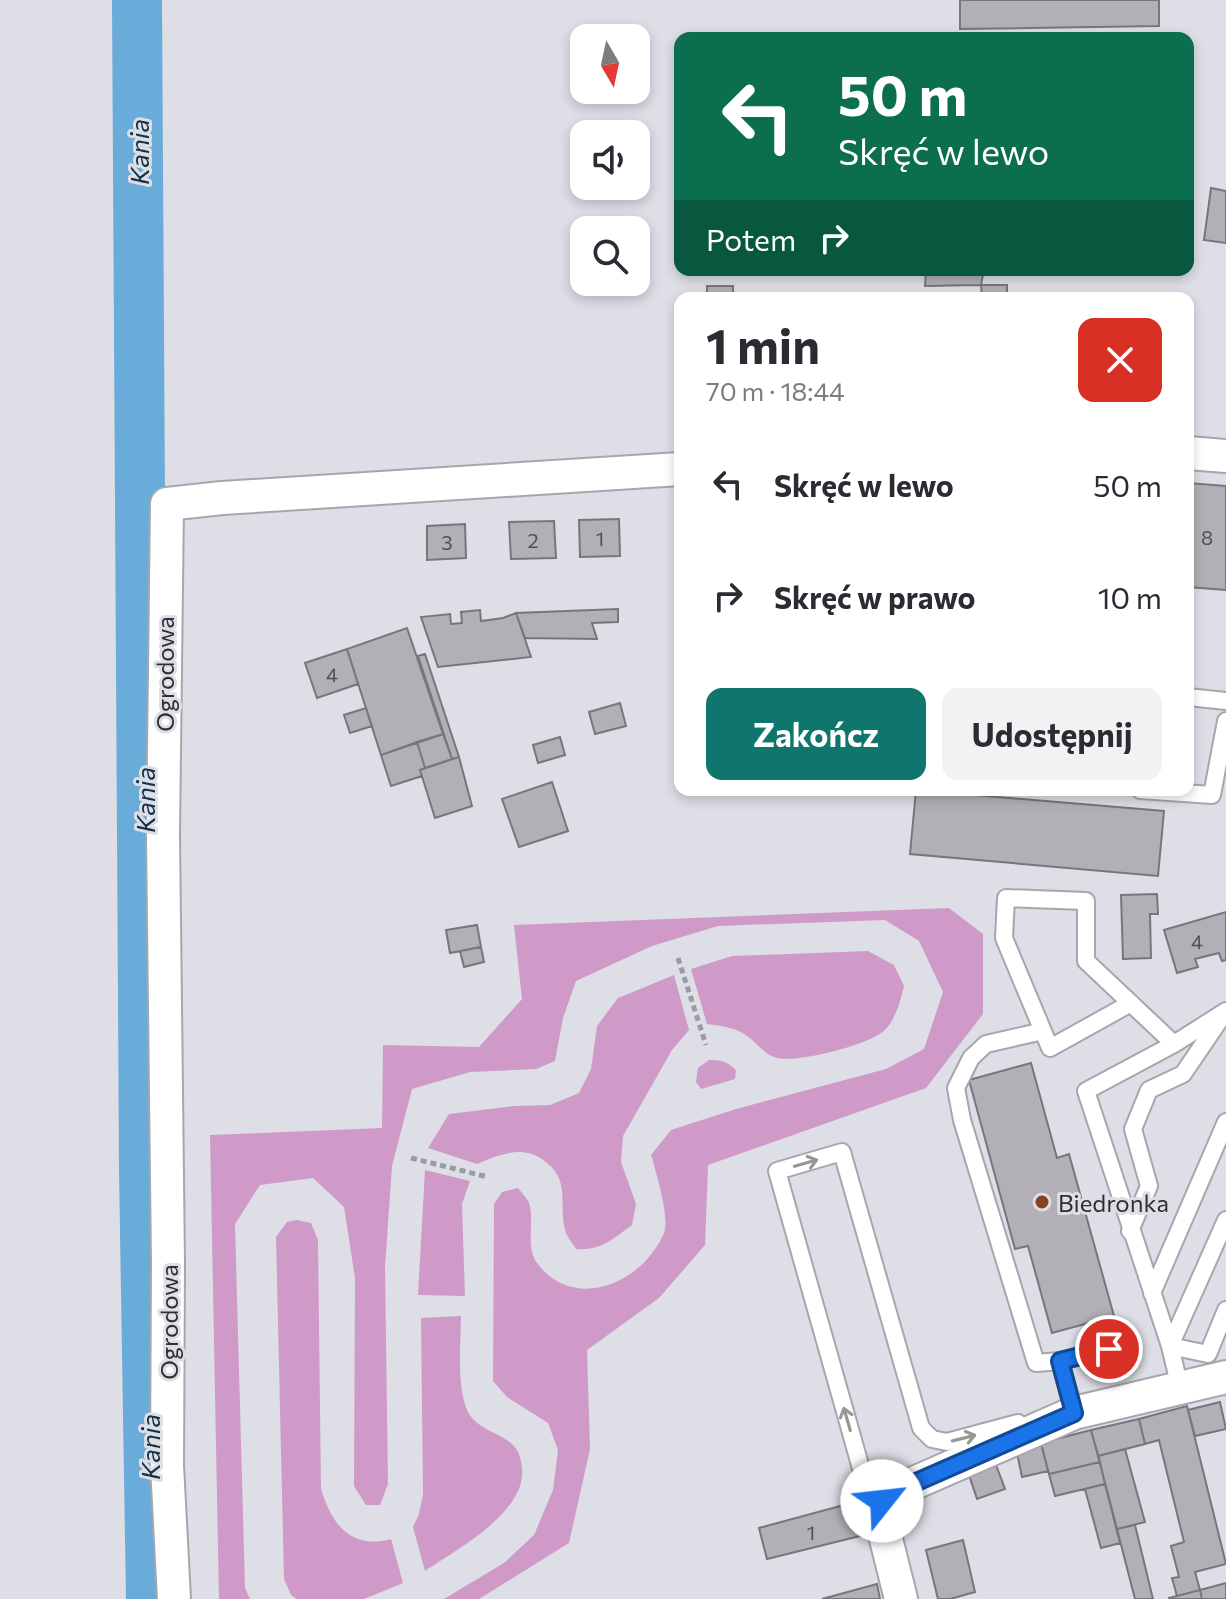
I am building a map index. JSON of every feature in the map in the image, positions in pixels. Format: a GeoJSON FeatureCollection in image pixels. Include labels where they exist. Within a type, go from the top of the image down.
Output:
{"type":"FeatureCollection","features":[{"type":"Feature","properties":{"kind":"street"},"geometry":{"type":"LineString","coordinates":[[1194,453],[1226,456]]}},
{"type":"Feature","properties":{"kind":"street","name":"Ogrodowa"},"geometry":{"type":"LineString","coordinates":[[174,1599],[167,1465],[163,835],[167,504],[674,469]]}},
{"type":"Feature","properties":{"kind":"street"},"geometry":{"type":"LineString","coordinates":[[901,1599],[881,1519],[882,1501],[896,1491],[1074,1413],[1226,1377]]}},
{"type":"Feature","properties":{"kind":"lane"},"geometry":{"type":"LineString","coordinates":[[1194,698],[1226,701]]}},
{"type":"Feature","properties":{"kind":"lane"},"geometry":{"type":"LineString","coordinates":[[1194,794],[1212,795],[1226,721]]}},
{"type":"Feature","properties":{"kind":"lane"},"geometry":{"type":"LineString","coordinates":[[1131,1003],[1050,1048],[1004,938],[1006,898],[1086,901],[1086,961],[1131,1003],[1174,1044]]}},
{"type":"Feature","properties":{"kind":"lane"},"geometry":{"type":"LineString","coordinates":[[1180,1388],[1170,1346],[1086,1091],[1174,1044],[1226,1011]]}},
{"type":"Feature","properties":{"kind":"lane"},"geometry":{"type":"LineString","coordinates":[[1130,1231],[1149,1186],[1133,1129],[1149,1090],[1183,1074],[1226,1011]]}},
{"type":"Feature","properties":{"kind":"lane"},"geometry":{"type":"LineString","coordinates":[[1043,1031],[986,1044],[971,1058],[956,1088],[962,1120],[1036,1363],[1060,1361],[1109,1349]]}},
{"type":"Feature","properties":{"kind":"lane"},"geometry":{"type":"LineString","coordinates":[[1152,1293],[1226,1122]]}},
{"type":"Feature","properties":{"kind":"lane"},"geometry":{"type":"LineString","coordinates":[[881,1519],[866,1486],[777,1171],[842,1152],[921,1428],[932,1439],[947,1442],[1028,1420],[1074,1413],[1060,1361]]}},
{"type":"Feature","properties":{"kind":"lane"},"geometry":{"type":"LineString","coordinates":[[1170,1346],[1226,1220]]}},
{"type":"Feature","properties":{"kind":"lane"},"geometry":{"type":"LineString","coordinates":[[1170,1346],[1208,1354],[1226,1310]]}},
{"type":"Feature","properties":{"kind":"path"},"geometry":{"type":"LineString","coordinates":[[678,958],[706,1045]]}},
{"type":"Feature","properties":{"kind":"path"},"geometry":{"type":"LineString","coordinates":[[411,1158],[488,1177]]}},
{"type":"Feature","properties":{"kind":"shaded area"},"geometry":{"type":"Polygon","coordinates":[[[949,908],[983,934],[983,1014],[926,1088],[708,1165],[705,1245],[659,1298],[587,1350],[590,1449],[569,1543],[479,1599],[444,1599],[504,1563],[534,1535],[553,1490],[558,1450],[548,1423],[507,1397],[493,1381],[494,1204],[502,1192],[518,1188],[528,1201],[533,1257],[552,1278],[588,1289],[624,1278],[654,1251],[664,1233],[664,1206],[651,1155],[671,1130],[736,1109],[886,1069],[924,1049],[943,992],[919,941],[885,920],[718,926],[652,946],[576,981],[563,1018],[555,1061],[536,1069],[470,1072],[412,1089],[392,1166],[385,1267],[388,1484],[380,1505],[366,1505],[354,1486],[355,1278],[344,1207],[313,1178],[260,1185],[235,1224],[245,1588],[250,1599],[219,1599],[210,1135],[382,1128],[383,1045],[479,1047],[522,999],[514,925],[949,908]]]}},
{"type":"Feature","properties":{"kind":"shaded area"},"geometry":{"type":"Polygon","coordinates":[[[868,951],[894,965],[904,986],[892,1021],[884,1031],[863,1042],[800,1058],[773,1057],[738,1031],[707,1024],[691,969],[732,956],[868,951]]]}},
{"type":"Feature","properties":{"kind":"shaded area"},"geometry":{"type":"Polygon","coordinates":[[[674,975],[689,1030],[672,1050],[623,1136],[621,1162],[636,1204],[632,1225],[619,1235],[599,1246],[576,1249],[566,1233],[558,1175],[534,1155],[510,1153],[477,1164],[428,1148],[449,1114],[550,1105],[579,1093],[591,1069],[597,1026],[618,998],[674,975]]]}},
{"type":"Feature","properties":{"kind":"shaded area"},"geometry":{"type":"Polygon","coordinates":[[[709,1060],[730,1065],[736,1070],[735,1079],[701,1089],[696,1082],[698,1068],[709,1060]]]}},
{"type":"Feature","properties":{"kind":"shaded area"},"geometry":{"type":"Polygon","coordinates":[[[425,1170],[470,1181],[462,1204],[465,1296],[418,1295],[425,1170]]]}},
{"type":"Feature","properties":{"kind":"shaded area"},"geometry":{"type":"Polygon","coordinates":[[[297,1220],[311,1223],[318,1240],[321,1489],[331,1513],[345,1531],[364,1541],[391,1539],[403,1583],[364,1599],[297,1599],[291,1595],[284,1579],[276,1237],[287,1222],[297,1220]]]}},
{"type":"Feature","properties":{"kind":"shaded area"},"geometry":{"type":"Polygon","coordinates":[[[461,1316],[460,1369],[467,1409],[476,1422],[509,1441],[515,1448],[522,1465],[521,1484],[513,1500],[487,1528],[425,1571],[413,1527],[423,1494],[421,1318],[461,1316]]]}},
{"type":"Feature","properties":{"kind":"building"},"geometry":{"type":"Polygon","coordinates":[[[960,0],[1159,0],[1159,26],[960,29],[960,0]]]}},
{"type":"Feature","properties":{"kind":"building"},"geometry":{"type":"Polygon","coordinates":[[[1211,188],[1226,191],[1226,243],[1204,240],[1211,188]]]}},
{"type":"Feature","properties":{"kind":"building"},"geometry":{"type":"Polygon","coordinates":[[[926,276],[983,276],[981,285],[925,286],[926,276]]]}},
{"type":"Feature","properties":{"kind":"building"},"geometry":{"type":"Polygon","coordinates":[[[981,285],[1007,285],[1007,292],[982,292],[981,285]]]}},
{"type":"Feature","properties":{"kind":"building"},"geometry":{"type":"Polygon","coordinates":[[[707,286],[733,286],[733,292],[707,292],[707,286]]]}},
{"type":"Feature","properties":{"kind":"building"},"geometry":{"type":"Polygon","coordinates":[[[1194,483],[1226,486],[1226,590],[1194,587],[1194,483]]]}},
{"type":"Feature","properties":{"kind":"building"},"geometry":{"type":"Polygon","coordinates":[[[619,519],[620,556],[580,557],[579,520],[619,519]]]}},
{"type":"Feature","properties":{"kind":"building"},"geometry":{"type":"Polygon","coordinates":[[[554,521],[556,558],[511,559],[509,522],[554,521]]]}},
{"type":"Feature","properties":{"kind":"building"},"geometry":{"type":"Polygon","coordinates":[[[465,524],[466,558],[427,560],[427,526],[465,524]]]}},
{"type":"Feature","properties":{"kind":"building"},"geometry":{"type":"Polygon","coordinates":[[[618,609],[618,622],[592,623],[597,639],[525,638],[516,613],[618,609]]]}},
{"type":"Feature","properties":{"kind":"building"},"geometry":{"type":"Polygon","coordinates":[[[480,610],[481,621],[516,613],[531,657],[438,667],[421,617],[450,614],[451,624],[462,623],[461,612],[480,610]]]}},
{"type":"Feature","properties":{"kind":"building"},"geometry":{"type":"Polygon","coordinates":[[[407,628],[443,734],[381,755],[347,649],[407,628]]]}},
{"type":"Feature","properties":{"kind":"building"},"geometry":{"type":"Polygon","coordinates":[[[347,649],[358,684],[317,698],[305,663],[347,649]]]}},
{"type":"Feature","properties":{"kind":"building"},"geometry":{"type":"Polygon","coordinates":[[[425,654],[459,757],[452,759],[418,656],[425,654]]]}},
{"type":"Feature","properties":{"kind":"building"},"geometry":{"type":"Polygon","coordinates":[[[620,703],[626,726],[595,734],[589,712],[620,703]]]}},
{"type":"Feature","properties":{"kind":"building"},"geometry":{"type":"Polygon","coordinates":[[[366,708],[372,726],[350,733],[344,715],[366,708]]]}},
{"type":"Feature","properties":{"kind":"building"},"geometry":{"type":"Polygon","coordinates":[[[443,734],[452,759],[425,768],[417,742],[443,734]]]}},
{"type":"Feature","properties":{"kind":"building"},"geometry":{"type":"Polygon","coordinates":[[[560,737],[565,755],[538,763],[533,745],[560,737]]]}},
{"type":"Feature","properties":{"kind":"building"},"geometry":{"type":"Polygon","coordinates":[[[417,742],[425,768],[420,770],[422,776],[391,786],[381,755],[417,742]]]}},
{"type":"Feature","properties":{"kind":"building"},"geometry":{"type":"Polygon","coordinates":[[[459,757],[472,806],[435,818],[420,770],[459,757]]]}},
{"type":"Feature","properties":{"kind":"building"},"geometry":{"type":"Polygon","coordinates":[[[552,782],[568,831],[519,847],[502,799],[552,782]]]}},
{"type":"Feature","properties":{"kind":"building"},"geometry":{"type":"Polygon","coordinates":[[[915,796],[987,796],[1164,811],[1158,876],[910,854],[915,796]]]}},
{"type":"Feature","properties":{"kind":"building"},"geometry":{"type":"Polygon","coordinates":[[[1157,894],[1158,914],[1150,914],[1151,958],[1123,959],[1121,895],[1157,894]]]}},
{"type":"Feature","properties":{"kind":"building"},"geometry":{"type":"Polygon","coordinates":[[[1226,912],[1226,960],[1222,961],[1219,953],[1195,959],[1198,967],[1177,973],[1164,930],[1226,912]]]}},
{"type":"Feature","properties":{"kind":"building"},"geometry":{"type":"Polygon","coordinates":[[[477,925],[481,947],[450,953],[446,930],[477,925]]]}},
{"type":"Feature","properties":{"kind":"building"},"geometry":{"type":"Polygon","coordinates":[[[481,947],[484,962],[464,967],[460,951],[481,947]]]}},
{"type":"Feature","properties":{"kind":"building","name":"Biedronka"},"geometry":{"type":"Polygon","coordinates":[[[1031,1063],[1057,1158],[1069,1154],[1114,1316],[1052,1333],[1028,1246],[1015,1249],[969,1080],[1031,1063]]]}},
{"type":"Feature","properties":{"kind":"building"},"geometry":{"type":"Polygon","coordinates":[[[1220,1402],[1226,1429],[1195,1436],[1188,1410],[1220,1402]]]}},
{"type":"Feature","properties":{"kind":"building"},"geometry":{"type":"Polygon","coordinates":[[[1187,1406],[1226,1564],[1195,1572],[1200,1590],[1177,1596],[1172,1578],[1179,1577],[1171,1546],[1184,1542],[1159,1440],[1145,1444],[1139,1419],[1187,1406]]]}},
{"type":"Feature","properties":{"kind":"building"},"geometry":{"type":"Polygon","coordinates":[[[1139,1419],[1145,1444],[1098,1456],[1091,1430],[1139,1419]]]}},
{"type":"Feature","properties":{"kind":"building"},"geometry":{"type":"Polygon","coordinates":[[[1091,1430],[1100,1462],[1049,1474],[1041,1443],[1091,1430]]]}},
{"type":"Feature","properties":{"kind":"building"},"geometry":{"type":"Polygon","coordinates":[[[1041,1443],[1048,1471],[1022,1477],[1017,1453],[1041,1443]]]}},
{"type":"Feature","properties":{"kind":"building"},"geometry":{"type":"Polygon","coordinates":[[[1125,1449],[1145,1522],[1117,1529],[1098,1456],[1125,1449]]]}},
{"type":"Feature","properties":{"kind":"building"},"geometry":{"type":"Polygon","coordinates":[[[1100,1462],[1105,1484],[1055,1496],[1049,1474],[1100,1462]]]}},
{"type":"Feature","properties":{"kind":"building"},"geometry":{"type":"Polygon","coordinates":[[[996,1465],[1005,1489],[977,1499],[969,1475],[996,1465]]]}},
{"type":"Feature","properties":{"kind":"building"},"geometry":{"type":"Polygon","coordinates":[[[1105,1484],[1120,1543],[1101,1548],[1085,1489],[1105,1484]]]}},
{"type":"Feature","properties":{"kind":"building"},"geometry":{"type":"Polygon","coordinates":[[[855,1502],[864,1535],[767,1559],[759,1528],[855,1502]]]}},
{"type":"Feature","properties":{"kind":"building"},"geometry":{"type":"Polygon","coordinates":[[[1135,1525],[1153,1599],[1135,1599],[1117,1529],[1135,1525]]]}},
{"type":"Feature","properties":{"kind":"building"},"geometry":{"type":"Polygon","coordinates":[[[963,1540],[975,1592],[938,1599],[926,1550],[963,1540]]]}},
{"type":"Feature","properties":{"kind":"building"},"geometry":{"type":"Polygon","coordinates":[[[1226,1583],[1226,1599],[1202,1599],[1200,1590],[1226,1583]]]}},
{"type":"Feature","properties":{"kind":"building"},"geometry":{"type":"Polygon","coordinates":[[[877,1584],[880,1599],[822,1599],[877,1584]]]}},
{"type":"Feature","properties":{"kind":"building"},"geometry":{"type":"Polygon","coordinates":[[[1200,1590],[1202,1599],[1169,1599],[1169,1598],[1200,1590]]]}},
{"type":"Feature","properties":{"kind":"waterway","name":"Kania"},"geometry":{"type":"LineString","coordinates":[[137,0],[144,1170],[151,1599]]}},
{"type":"Feature","properties":{"kind":"place","name":"Biedronka"},"geometry":{"type":"Point","coordinates":[1042,1202]}},
{"type":"Feature","properties":{"kind":"route"},"geometry":{"type":"LineString","coordinates":[[882,1501],[896,1491],[1074,1413],[1060,1361],[1109,1349]]}}]}
